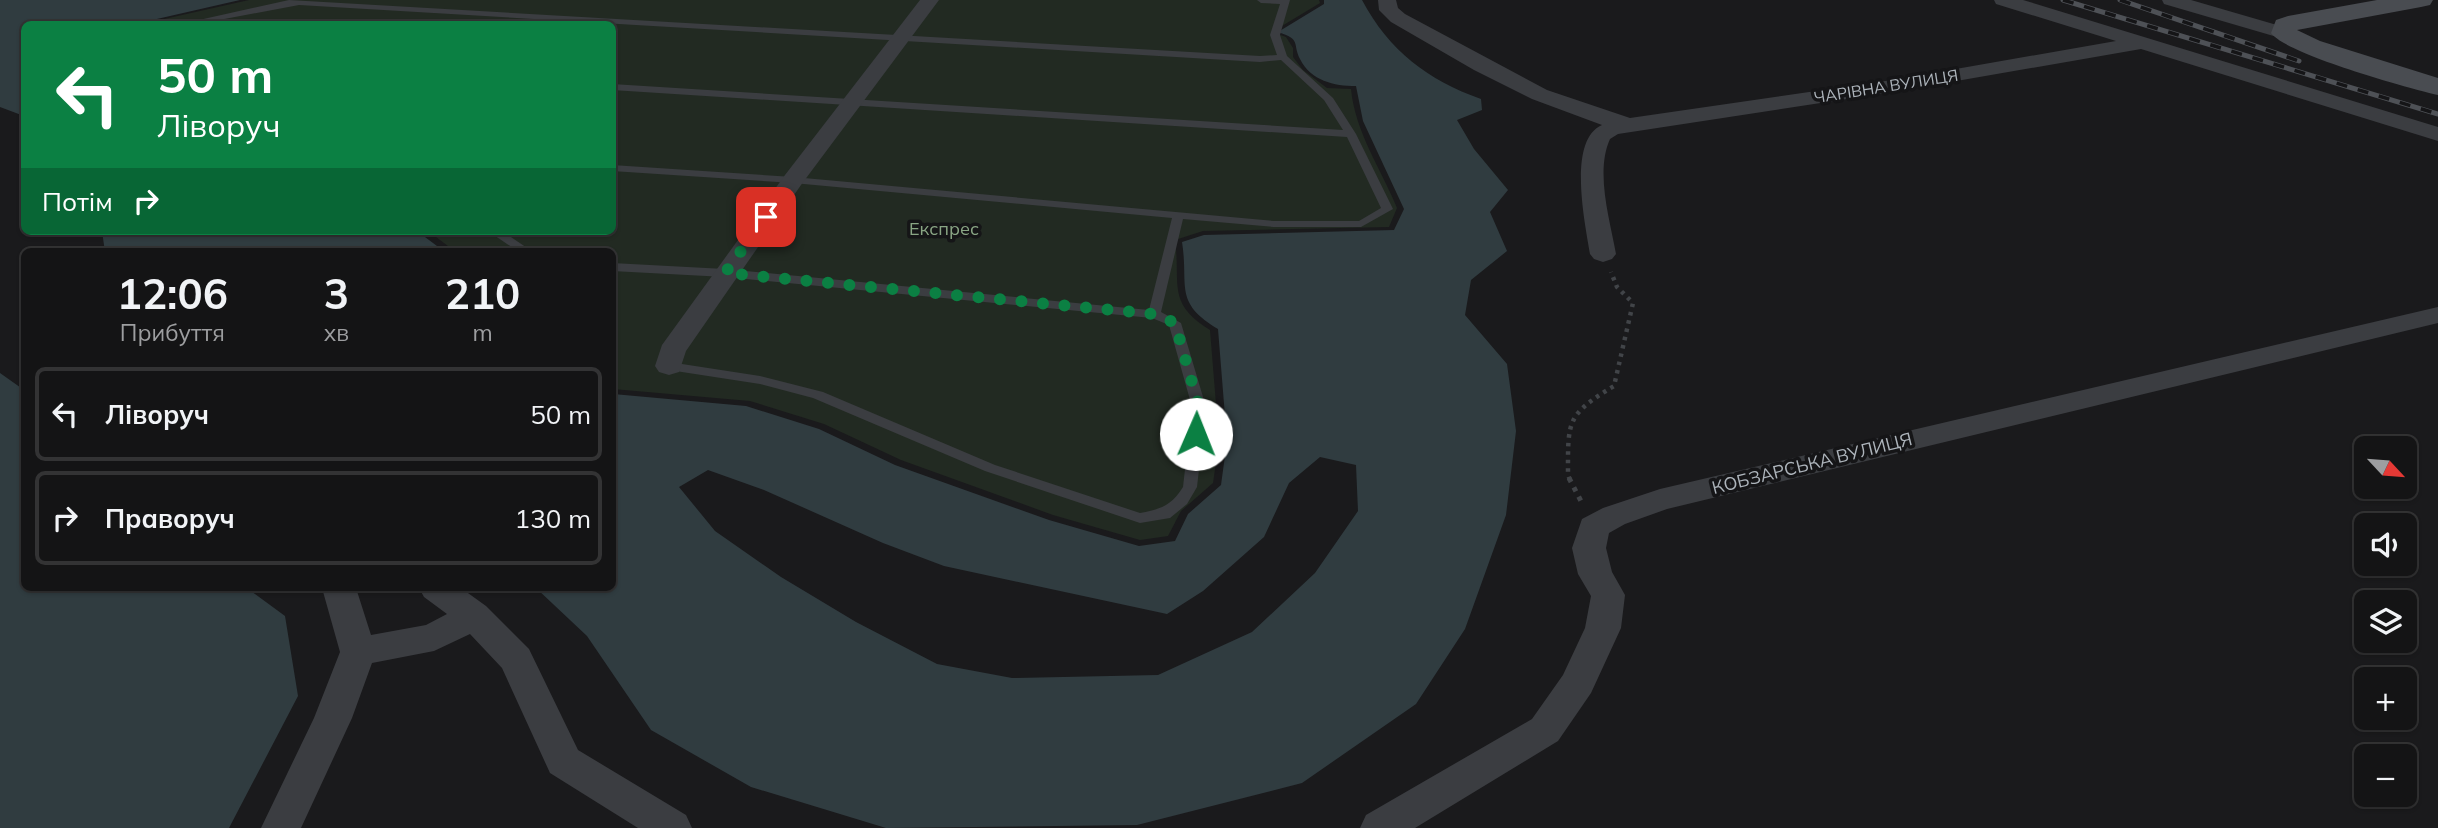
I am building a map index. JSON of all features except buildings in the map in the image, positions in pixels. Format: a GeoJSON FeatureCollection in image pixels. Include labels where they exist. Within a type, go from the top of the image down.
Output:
{"type":"FeatureCollection","features":[{"type":"Feature","properties":{"kind":"street"},"geometry":{"type":"LineString","coordinates":[[669,366],[672,351],[725,273],[930,0]]}},
{"type":"Feature","properties":{"kind":"street","name":"ЧАРІВНА ВУЛИЦЯ"},"geometry":{"type":"LineString","coordinates":[[1387,0],[1389,10],[1398,18],[1521,84],[1588,114],[1630,125]]}},
{"type":"Feature","properties":{"kind":"street"},"geometry":{"type":"LineString","coordinates":[[2003,0],[2438,134]]}},
{"type":"Feature","properties":{"kind":"street"},"geometry":{"type":"LineString","coordinates":[[2171,0],[2284,33],[2311,47],[2438,87]]}},
{"type":"Feature","properties":{"kind":"street"},"geometry":{"type":"LineString","coordinates":[[2284,33],[2285,25],[2297,21],[2421,0]]}},
{"type":"Feature","properties":{"kind":"street","name":"ЧАРІВНА ВУЛИЦЯ"},"geometry":{"type":"LineString","coordinates":[[1603,254],[1594,177],[1598,138],[1603,132],[1630,125],[1899,85],[2141,43]]}},
{"type":"Feature","properties":{"kind":"street","name":"КОБЗАРСЬКА ВУЛИЦЯ"},"geometry":{"type":"LineString","coordinates":[[1594,527],[1614,516],[1660,500],[2438,315]]}},
{"type":"Feature","properties":{"kind":"street"},"geometry":{"type":"LineString","coordinates":[[1380,828],[1545,730],[1578,683],[1603,628],[1608,595],[1595,574],[1589,548],[1594,527]]}},
{"type":"Feature","properties":{"kind":"street"},"geometry":{"type":"LineString","coordinates":[[281,828],[333,718],[358,652],[340,591]]}},
{"type":"Feature","properties":{"kind":"street"},"geometry":{"type":"LineString","coordinates":[[440,591],[474,615],[516,659],[564,761],[672,828]]}},
{"type":"Feature","properties":{"kind":"street"},"geometry":{"type":"LineString","coordinates":[[358,652],[434,637],[474,615]]}},
{"type":"Feature","properties":{"kind":"lane"},"geometry":{"type":"LineString","coordinates":[[201,21],[292,2],[334,0]]}},
{"type":"Feature","properties":{"kind":"lane"},"geometry":{"type":"LineString","coordinates":[[616,168],[793,180],[1178,217],[1274,223],[1361,223],[1387,209],[1351,134],[1328,98],[1283,57],[1275,35],[1285,1],[1261,0]]}},
{"type":"Feature","properties":{"kind":"lane"},"geometry":{"type":"LineString","coordinates":[[292,2],[604,21]]}},
{"type":"Feature","properties":{"kind":"lane"},"geometry":{"type":"LineString","coordinates":[[616,22],[1234,57],[1283,57]]}},
{"type":"Feature","properties":{"kind":"lane"},"geometry":{"type":"LineString","coordinates":[[616,86],[1351,134]]}},
{"type":"Feature","properties":{"kind":"lane"},"geometry":{"type":"LineString","coordinates":[[1154,314],[1178,217]]}},
{"type":"Feature","properties":{"kind":"lane"},"geometry":{"type":"LineString","coordinates":[[500,235],[521,248]]}},
{"type":"Feature","properties":{"kind":"lane"},"geometry":{"type":"LineString","coordinates":[[616,267],[725,273],[1154,314],[1175,323],[1199,407],[1190,487],[1182,500],[1165,514],[1140,518],[990,468],[818,395],[760,380],[669,366]]}},
{"type":"Feature","properties":{"kind":"path"},"geometry":{"type":"LineString","coordinates":[[1594,527],[1568,475],[1568,430],[1584,404],[1614,386],[1633,303],[1618,287]]}},
{"type":"Feature","properties":{"kind":"green space","name":"Експрес"},"geometry":{"type":"Polygon","coordinates":[[[249,0],[1319,0],[1320,3],[1272,32],[1286,37],[1293,48],[1293,57],[1303,70],[1327,88],[1351,89],[1353,105],[1363,135],[1397,208],[1389,227],[1203,231],[1175,240],[1181,301],[1196,320],[1210,330],[1219,441],[1213,483],[1181,511],[1168,536],[1140,540],[1053,515],[901,460],[824,424],[750,401],[616,389],[616,248],[451,248],[433,235],[616,235],[616,21],[155,21],[249,0]]]}},
{"type":"Feature","properties":{"kind":"shaded area"},"geometry":{"type":"Polygon","coordinates":[[[0,0],[240,0],[148,21],[21,21],[21,115],[0,107],[0,0]]]}},
{"type":"Feature","properties":{"kind":"shaded area"},"geometry":{"type":"Polygon","coordinates":[[[1324,0],[1362,0],[1385,34],[1412,61],[1444,83],[1481,99],[1482,110],[1457,120],[1474,149],[1508,190],[1490,212],[1507,251],[1471,280],[1465,315],[1507,364],[1516,431],[1506,515],[1465,629],[1416,704],[1302,783],[1137,825],[886,828],[751,787],[651,730],[587,636],[539,591],[616,591],[616,394],[746,406],[819,429],[895,465],[1049,520],[1139,546],[1175,541],[1188,514],[1221,485],[1227,441],[1218,329],[1194,310],[1189,301],[1182,242],[1204,235],[1394,230],[1404,209],[1363,121],[1356,86],[1340,85],[1317,77],[1300,59],[1295,42],[1278,32],[1324,4],[1324,0]],[[1320,457],[1289,483],[1264,537],[1203,591],[1167,614],[944,566],[883,543],[764,490],[708,470],[679,487],[715,531],[781,577],[856,622],[937,664],[1012,678],[1158,675],[1252,632],[1315,573],[1358,511],[1356,465],[1320,457]]]}},
{"type":"Feature","properties":{"kind":"shaded area"},"geometry":{"type":"Polygon","coordinates":[[[103,235],[424,235],[440,248],[104,248],[103,235]]]}},
{"type":"Feature","properties":{"kind":"shaded area"},"geometry":{"type":"Polygon","coordinates":[[[0,373],[21,388],[21,591],[251,591],[285,616],[298,696],[229,828],[0,828],[0,373]]]}},
{"type":"Feature","properties":{"kind":"railway"},"geometry":{"type":"LineString","coordinates":[[2063,0],[2438,114]]}},
{"type":"Feature","properties":{"kind":"railway"},"geometry":{"type":"LineString","coordinates":[[2120,0],[2299,61]]}},
{"type":"Feature","properties":{"kind":"route"},"geometry":{"type":"LineString","coordinates":[[766,217],[725,273],[1154,314],[1175,323],[1199,407],[1196,434]]}}]}
